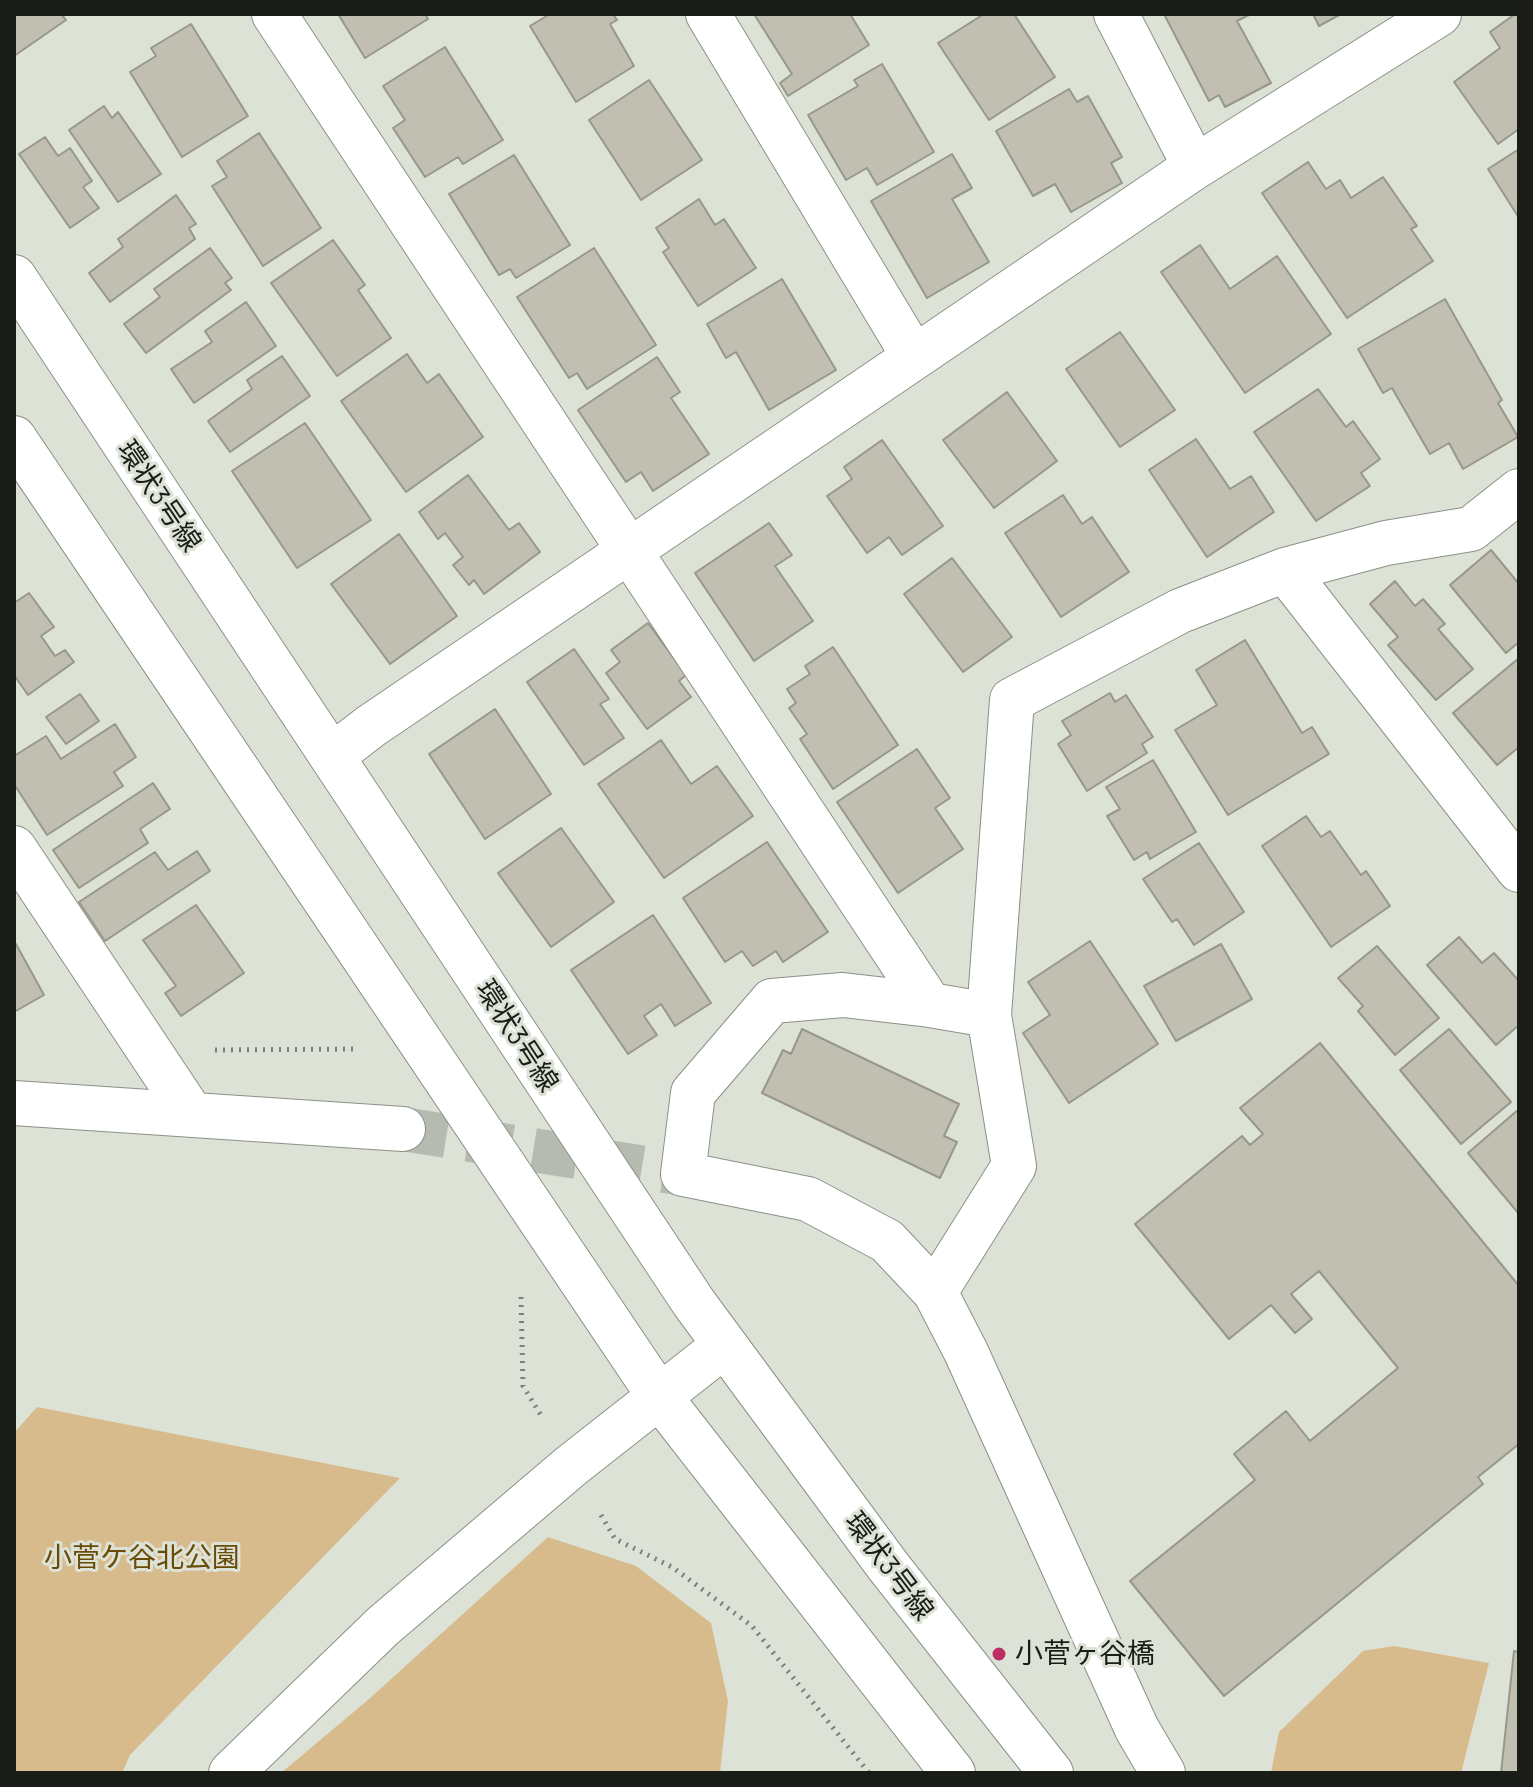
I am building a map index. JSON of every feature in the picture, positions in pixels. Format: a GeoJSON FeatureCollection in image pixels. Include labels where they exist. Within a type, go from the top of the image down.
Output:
{"type":"FeatureCollection","features":[{"type":"Feature","properties":{"kind":"street"},"geometry":{"type":"LineString","coordinates":[[274,14],[930,1005]]}},
{"type":"Feature","properties":{"kind":"street"},"geometry":{"type":"LineString","coordinates":[[708,14],[914,357]]}},
{"type":"Feature","properties":{"kind":"street"},"geometry":{"type":"LineString","coordinates":[[1116,14],[1195,167]]}},
{"type":"Feature","properties":{"kind":"street"},"geometry":{"type":"LineString","coordinates":[[332,756],[630,549],[1195,167],[1439,14]]}},
{"type":"Feature","properties":{"kind":"street","name":"環状3号線"},"geometry":{"type":"LineString","coordinates":[[14,277],[676,1277],[888,1566],[1051,1773]]}},
{"type":"Feature","properties":{"kind":"street"},"geometry":{"type":"LineString","coordinates":[[14,438],[659,1396],[948,1766]]}},
{"type":"Feature","properties":{"kind":"street"},"geometry":{"type":"LineString","coordinates":[[935,1292],[1014,1166],[989,1015],[1012,700],[1180,611],[1285,570],[1386,543],[1471,529],[1519,491]]}},
{"type":"Feature","properties":{"kind":"street"},"geometry":{"type":"LineString","coordinates":[[1285,570],[1519,870]]}},
{"type":"Feature","properties":{"kind":"street"},"geometry":{"type":"LineString","coordinates":[[14,848],[192,1115]]}},
{"type":"Feature","properties":{"kind":"street"},"geometry":{"type":"LineString","coordinates":[[989,1015],[843,995],[772,1001],[693,1093],[683,1174],[808,1199],[887,1241],[935,1292],[973,1367],[1137,1729],[1163,1773]]}},
{"type":"Feature","properties":{"kind":"street"},"geometry":{"type":"LineString","coordinates":[[14,1103],[403,1129]]}},
{"type":"Feature","properties":{"kind":"street"},"geometry":{"type":"LineString","coordinates":[[231,1773],[383,1626],[571,1466],[725,1345]]}},
{"type":"Feature","properties":{"kind":"path"},"geometry":{"type":"LineString","coordinates":[[149,1050],[363,1049]]}},
{"type":"Feature","properties":{"kind":"path"},"geometry":{"type":"LineString","coordinates":[[672,1567],[752,1626],[869,1773]]}},
{"type":"Feature","properties":{"kind":"green space","name":"小菅ケ谷北公園"},"geometry":{"type":"Polygon","coordinates":[[[37,1407],[400,1478],[130,1755],[122,1773],[14,1773],[14,1433],[37,1407]]]}},
{"type":"Feature","properties":{"kind":"green space"},"geometry":{"type":"Polygon","coordinates":[[[548,1537],[636,1566],[711,1623],[728,1701],[720,1773],[281,1773],[369,1699],[548,1537]]]}},
{"type":"Feature","properties":{"kind":"green space"},"geometry":{"type":"Polygon","coordinates":[[[1394,1646],[1489,1663],[1461,1773],[1271,1773],[1279,1732],[1363,1651],[1394,1646]]]}},
{"type":"Feature","properties":{"kind":"building"},"geometry":{"type":"Polygon","coordinates":[[[14,14],[61,14],[66,20],[14,56],[14,14]]]}},
{"type":"Feature","properties":{"kind":"building"},"geometry":{"type":"Polygon","coordinates":[[[338,14],[425,14],[428,19],[365,58],[338,14]]]}},
{"type":"Feature","properties":{"kind":"building"},"geometry":{"type":"Polygon","coordinates":[[[550,14],[613,14],[617,20],[610,24],[634,66],[576,102],[530,26],[550,14]]]}},
{"type":"Feature","properties":{"kind":"building"},"geometry":{"type":"Polygon","coordinates":[[[754,14],[850,14],[869,45],[788,96],[780,83],[792,74],[754,14]]]}},
{"type":"Feature","properties":{"kind":"building"},"geometry":{"type":"Polygon","coordinates":[[[984,14],[1014,14],[1055,77],[989,120],[938,43],[984,14]]]}},
{"type":"Feature","properties":{"kind":"building"},"geometry":{"type":"Polygon","coordinates":[[[1164,14],[1251,14],[1237,21],[1271,83],[1225,107],[1219,95],[1209,101],[1164,14]]]}},
{"type":"Feature","properties":{"kind":"building"},"geometry":{"type":"Polygon","coordinates":[[[1313,14],[1341,14],[1319,26],[1313,14]]]}},
{"type":"Feature","properties":{"kind":"building"},"geometry":{"type":"Polygon","coordinates":[[[1519,14],[1519,129],[1498,144],[1454,82],[1500,48],[1490,32],[1519,14]]]}},
{"type":"Feature","properties":{"kind":"building"},"geometry":{"type":"Polygon","coordinates":[[[191,24],[248,116],[182,157],[130,72],[156,56],[151,48],[191,24]]]}},
{"type":"Feature","properties":{"kind":"building"},"geometry":{"type":"Polygon","coordinates":[[[445,47],[503,140],[463,164],[458,157],[425,177],[393,128],[405,120],[383,86],[445,47]]]}},
{"type":"Feature","properties":{"kind":"building"},"geometry":{"type":"Polygon","coordinates":[[[882,64],[934,152],[877,185],[867,168],[846,180],[808,115],[858,86],[854,80],[882,64]]]}},
{"type":"Feature","properties":{"kind":"building"},"geometry":{"type":"Polygon","coordinates":[[[649,80],[702,160],[641,200],[589,120],[649,80]]]}},
{"type":"Feature","properties":{"kind":"building"},"geometry":{"type":"Polygon","coordinates":[[[1069,89],[1077,102],[1088,96],[1122,157],[1111,163],[1122,183],[1071,212],[1055,184],[1033,196],[996,131],[1069,89]]]}},
{"type":"Feature","properties":{"kind":"building"},"geometry":{"type":"Polygon","coordinates":[[[104,106],[112,118],[118,112],[161,174],[118,202],[69,130],[104,106]]]}},
{"type":"Feature","properties":{"kind":"building"},"geometry":{"type":"Polygon","coordinates":[[[259,133],[321,228],[263,266],[212,186],[227,177],[217,161],[259,133]]]}},
{"type":"Feature","properties":{"kind":"building"},"geometry":{"type":"Polygon","coordinates":[[[45,137],[58,156],[70,148],[92,181],[83,187],[99,208],[70,228],[19,154],[45,137]]]}},
{"type":"Feature","properties":{"kind":"building"},"geometry":{"type":"Polygon","coordinates":[[[1519,149],[1519,218],[1488,169],[1519,149]]]}},
{"type":"Feature","properties":{"kind":"building"},"geometry":{"type":"Polygon","coordinates":[[[952,154],[972,188],[952,199],[989,262],[927,298],[871,201],[952,154]]]}},
{"type":"Feature","properties":{"kind":"building"},"geometry":{"type":"Polygon","coordinates":[[[514,155],[570,245],[516,278],[510,269],[499,275],[449,194],[514,155]]]}},
{"type":"Feature","properties":{"kind":"building"},"geometry":{"type":"Polygon","coordinates":[[[1308,162],[1326,189],[1340,180],[1351,198],[1383,177],[1417,226],[1411,229],[1433,261],[1347,318],[1262,193],[1308,162]]]}},
{"type":"Feature","properties":{"kind":"building"},"geometry":{"type":"Polygon","coordinates":[[[176,195],[196,224],[189,228],[195,239],[110,302],[89,273],[123,247],[118,239],[176,195]]]}},
{"type":"Feature","properties":{"kind":"building"},"geometry":{"type":"Polygon","coordinates":[[[699,199],[715,225],[724,219],[756,268],[698,306],[663,252],[669,248],[656,228],[699,199]]]}},
{"type":"Feature","properties":{"kind":"building"},"geometry":{"type":"Polygon","coordinates":[[[333,240],[365,285],[358,290],[391,338],[337,376],[271,283],[333,240]]]}},
{"type":"Feature","properties":{"kind":"building"},"geometry":{"type":"Polygon","coordinates":[[[1200,245],[1230,289],[1277,256],[1331,334],[1245,393],[1161,272],[1200,245]]]}},
{"type":"Feature","properties":{"kind":"building"},"geometry":{"type":"Polygon","coordinates":[[[210,248],[232,278],[225,283],[231,290],[146,353],[124,324],[160,297],[154,289],[210,248]]]}},
{"type":"Feature","properties":{"kind":"building"},"geometry":{"type":"Polygon","coordinates":[[[594,248],[656,345],[587,389],[577,373],[569,378],[517,297],[594,248]]]}},
{"type":"Feature","properties":{"kind":"building"},"geometry":{"type":"Polygon","coordinates":[[[782,279],[836,370],[769,410],[736,352],[726,358],[707,324],[782,279]]]}},
{"type":"Feature","properties":{"kind":"building"},"geometry":{"type":"Polygon","coordinates":[[[1445,299],[1502,400],[1498,403],[1518,437],[1463,469],[1449,443],[1430,454],[1392,388],[1383,393],[1358,349],[1445,299]]]}},
{"type":"Feature","properties":{"kind":"building"},"geometry":{"type":"Polygon","coordinates":[[[246,302],[276,346],[194,403],[171,369],[212,342],[205,331],[246,302]]]}},
{"type":"Feature","properties":{"kind":"building"},"geometry":{"type":"Polygon","coordinates":[[[1120,332],[1175,410],[1120,447],[1066,369],[1120,332]]]}},
{"type":"Feature","properties":{"kind":"building"},"geometry":{"type":"Polygon","coordinates":[[[407,354],[427,383],[439,374],[483,437],[406,492],[341,401],[407,354]]]}},
{"type":"Feature","properties":{"kind":"building"},"geometry":{"type":"Polygon","coordinates":[[[282,356],[310,396],[230,452],[208,421],[252,389],[247,380],[282,356]]]}},
{"type":"Feature","properties":{"kind":"building"},"geometry":{"type":"Polygon","coordinates":[[[657,357],[680,392],[671,398],[709,454],[653,491],[641,472],[626,482],[578,410],[657,357]]]}},
{"type":"Feature","properties":{"kind":"building"},"geometry":{"type":"Polygon","coordinates":[[[1318,389],[1346,427],[1353,421],[1380,459],[1361,473],[1370,486],[1316,521],[1254,432],[1318,389]]]}},
{"type":"Feature","properties":{"kind":"building"},"geometry":{"type":"Polygon","coordinates":[[[1007,392],[1057,461],[994,508],[943,440],[1007,392]]]}},
{"type":"Feature","properties":{"kind":"building"},"geometry":{"type":"Polygon","coordinates":[[[305,423],[371,520],[297,568],[232,471],[305,423]]]}},
{"type":"Feature","properties":{"kind":"building"},"geometry":{"type":"Polygon","coordinates":[[[1196,439],[1230,489],[1251,476],[1274,512],[1207,557],[1149,470],[1196,439]]]}},
{"type":"Feature","properties":{"kind":"building"},"geometry":{"type":"Polygon","coordinates":[[[882,440],[943,526],[902,555],[889,537],[867,553],[827,496],[852,479],[844,467],[882,440]]]}},
{"type":"Feature","properties":{"kind":"building"},"geometry":{"type":"Polygon","coordinates":[[[468,475],[509,530],[519,523],[540,552],[484,594],[474,580],[469,585],[453,565],[463,557],[445,533],[438,539],[419,512],[468,475]]]}},
{"type":"Feature","properties":{"kind":"building"},"geometry":{"type":"Polygon","coordinates":[[[1063,495],[1082,524],[1092,517],[1129,572],[1061,617],[1005,533],[1063,495]]]}},
{"type":"Feature","properties":{"kind":"building"},"geometry":{"type":"Polygon","coordinates":[[[769,523],[792,555],[775,566],[813,621],[754,661],[695,573],[769,523]]]}},
{"type":"Feature","properties":{"kind":"building"},"geometry":{"type":"Polygon","coordinates":[[[399,534],[457,616],[390,664],[331,584],[399,534]]]}},
{"type":"Feature","properties":{"kind":"building"},"geometry":{"type":"Polygon","coordinates":[[[1491,550],[1519,584],[1519,642],[1506,653],[1450,585],[1491,550]]]}},
{"type":"Feature","properties":{"kind":"building"},"geometry":{"type":"Polygon","coordinates":[[[952,558],[1012,637],[963,672],[904,594],[952,558]]]}},
{"type":"Feature","properties":{"kind":"building"},"geometry":{"type":"Polygon","coordinates":[[[1395,581],[1415,606],[1423,599],[1445,624],[1438,629],[1473,669],[1436,700],[1388,645],[1398,637],[1370,604],[1395,581]]]}},
{"type":"Feature","properties":{"kind":"building"},"geometry":{"type":"Polygon","coordinates":[[[29,593],[54,627],[41,636],[55,656],[65,650],[74,662],[28,695],[14,675],[14,603],[29,593]]]}},
{"type":"Feature","properties":{"kind":"building"},"geometry":{"type":"Polygon","coordinates":[[[648,623],[686,675],[679,681],[691,697],[647,729],[606,673],[620,662],[611,650],[648,623]]]}},
{"type":"Feature","properties":{"kind":"building"},"geometry":{"type":"Polygon","coordinates":[[[1245,640],[1302,733],[1312,727],[1329,754],[1228,815],[1175,730],[1217,705],[1196,670],[1245,640]]]}},
{"type":"Feature","properties":{"kind":"building"},"geometry":{"type":"Polygon","coordinates":[[[833,647],[898,745],[833,789],[800,739],[807,734],[789,708],[796,703],[787,689],[810,674],[805,666],[833,647]]]}},
{"type":"Feature","properties":{"kind":"building"},"geometry":{"type":"Polygon","coordinates":[[[574,649],[609,699],[600,704],[624,738],[584,765],[527,682],[574,649]]]}},
{"type":"Feature","properties":{"kind":"building"},"geometry":{"type":"Polygon","coordinates":[[[1519,658],[1519,747],[1497,765],[1453,713],[1519,658]]]}},
{"type":"Feature","properties":{"kind":"building"},"geometry":{"type":"Polygon","coordinates":[[[1110,693],[1115,702],[1126,695],[1153,737],[1142,744],[1147,753],[1087,791],[1058,744],[1071,735],[1062,721],[1110,693]]]}},
{"type":"Feature","properties":{"kind":"building"},"geometry":{"type":"Polygon","coordinates":[[[80,694],[99,721],[66,744],[46,717],[80,694]]]}},
{"type":"Feature","properties":{"kind":"building"},"geometry":{"type":"Polygon","coordinates":[[[495,709],[551,794],[485,839],[429,754],[495,709]]]}},
{"type":"Feature","properties":{"kind":"building"},"geometry":{"type":"Polygon","coordinates":[[[115,724],[136,757],[114,772],[123,786],[47,835],[14,784],[14,756],[46,736],[61,759],[115,724]]]}},
{"type":"Feature","properties":{"kind":"building"},"geometry":{"type":"Polygon","coordinates":[[[661,740],[691,784],[717,766],[753,816],[664,878],[598,784],[661,740]]]}},
{"type":"Feature","properties":{"kind":"building"},"geometry":{"type":"Polygon","coordinates":[[[917,749],[950,798],[935,808],[963,849],[898,893],[837,802],[917,749]]]}},
{"type":"Feature","properties":{"kind":"building"},"geometry":{"type":"Polygon","coordinates":[[[1153,760],[1196,832],[1150,859],[1147,852],[1134,860],[1107,816],[1120,809],[1106,787],[1153,760]]]}},
{"type":"Feature","properties":{"kind":"building"},"geometry":{"type":"Polygon","coordinates":[[[153,783],[170,809],[140,829],[148,843],[79,888],[53,850],[153,783]]]}},
{"type":"Feature","properties":{"kind":"building"},"geometry":{"type":"Polygon","coordinates":[[[1306,816],[1321,837],[1330,831],[1361,875],[1366,871],[1390,906],[1331,947],[1262,846],[1306,816]]]}},
{"type":"Feature","properties":{"kind":"building"},"geometry":{"type":"Polygon","coordinates":[[[561,828],[614,902],[551,947],[498,873],[561,828]]]}},
{"type":"Feature","properties":{"kind":"building"},"geometry":{"type":"Polygon","coordinates":[[[767,842],[828,932],[783,962],[776,951],[753,966],[742,951],[725,962],[683,898],[767,842]]]}},
{"type":"Feature","properties":{"kind":"building"},"geometry":{"type":"Polygon","coordinates":[[[1199,843],[1244,912],[1194,945],[1177,919],[1172,922],[1143,879],[1199,843]]]}},
{"type":"Feature","properties":{"kind":"building"},"geometry":{"type":"Polygon","coordinates":[[[197,851],[210,871],[105,941],[79,902],[155,852],[168,870],[197,851]]]}},
{"type":"Feature","properties":{"kind":"building"},"geometry":{"type":"Polygon","coordinates":[[[196,905],[244,973],[181,1016],[165,993],[176,986],[143,940],[196,905]]]}},
{"type":"Feature","properties":{"kind":"building"},"geometry":{"type":"Polygon","coordinates":[[[653,915],[711,1003],[675,1026],[661,1004],[644,1016],[657,1035],[628,1054],[571,970],[653,915]]]}},
{"type":"Feature","properties":{"kind":"building"},"geometry":{"type":"Polygon","coordinates":[[[1459,937],[1482,963],[1494,953],[1519,981],[1519,1025],[1496,1045],[1427,965],[1459,937]]]}},
{"type":"Feature","properties":{"kind":"building"},"geometry":{"type":"Polygon","coordinates":[[[1090,941],[1158,1044],[1069,1103],[1023,1033],[1050,1015],[1028,982],[1090,941]]]}},
{"type":"Feature","properties":{"kind":"building"},"geometry":{"type":"Polygon","coordinates":[[[1221,944],[1252,999],[1176,1041],[1144,986],[1221,944]]]}},
{"type":"Feature","properties":{"kind":"building"},"geometry":{"type":"Polygon","coordinates":[[[14,945],[44,995],[14,1012],[14,945]]]}},
{"type":"Feature","properties":{"kind":"building"},"geometry":{"type":"Polygon","coordinates":[[[1377,946],[1439,1018],[1395,1055],[1358,1011],[1363,1006],[1338,978],[1377,946]]]}},
{"type":"Feature","properties":{"kind":"building"},"geometry":{"type":"Polygon","coordinates":[[[802,1029],[959,1104],[944,1136],[957,1142],[940,1178],[762,1093],[783,1050],[791,1054],[802,1029]]]}},
{"type":"Feature","properties":{"kind":"building"},"geometry":{"type":"Polygon","coordinates":[[[1449,1029],[1511,1102],[1461,1144],[1400,1070],[1449,1029]]]}},
{"type":"Feature","properties":{"kind":"building"},"geometry":{"type":"Polygon","coordinates":[[[1320,1043],[1519,1286],[1519,1444],[1478,1477],[1483,1484],[1224,1696],[1130,1581],[1255,1480],[1234,1454],[1286,1411],[1310,1441],[1398,1368],[1319,1271],[1291,1294],[1312,1319],[1295,1333],[1271,1305],[1229,1339],[1135,1224],[1242,1136],[1250,1145],[1263,1134],[1240,1108],[1320,1043]]]}},
{"type":"Feature","properties":{"kind":"building"},"geometry":{"type":"Polygon","coordinates":[[[1519,1109],[1519,1214],[1468,1153],[1519,1109]]]}},
{"type":"Feature","properties":{"kind":"building"},"geometry":{"type":"Polygon","coordinates":[[[1514,1651],[1519,1652],[1519,1773],[1501,1773],[1514,1651]]]}},
{"type":"Feature","properties":{"kind":"tunnel"},"geometry":{"type":"LineString","coordinates":[[403,1129],[683,1174]]}},
{"type":"Feature","properties":{"kind":"place","name":"小菅ヶ谷橋"},"geometry":{"type":"Point","coordinates":[999,1654]}}]}
